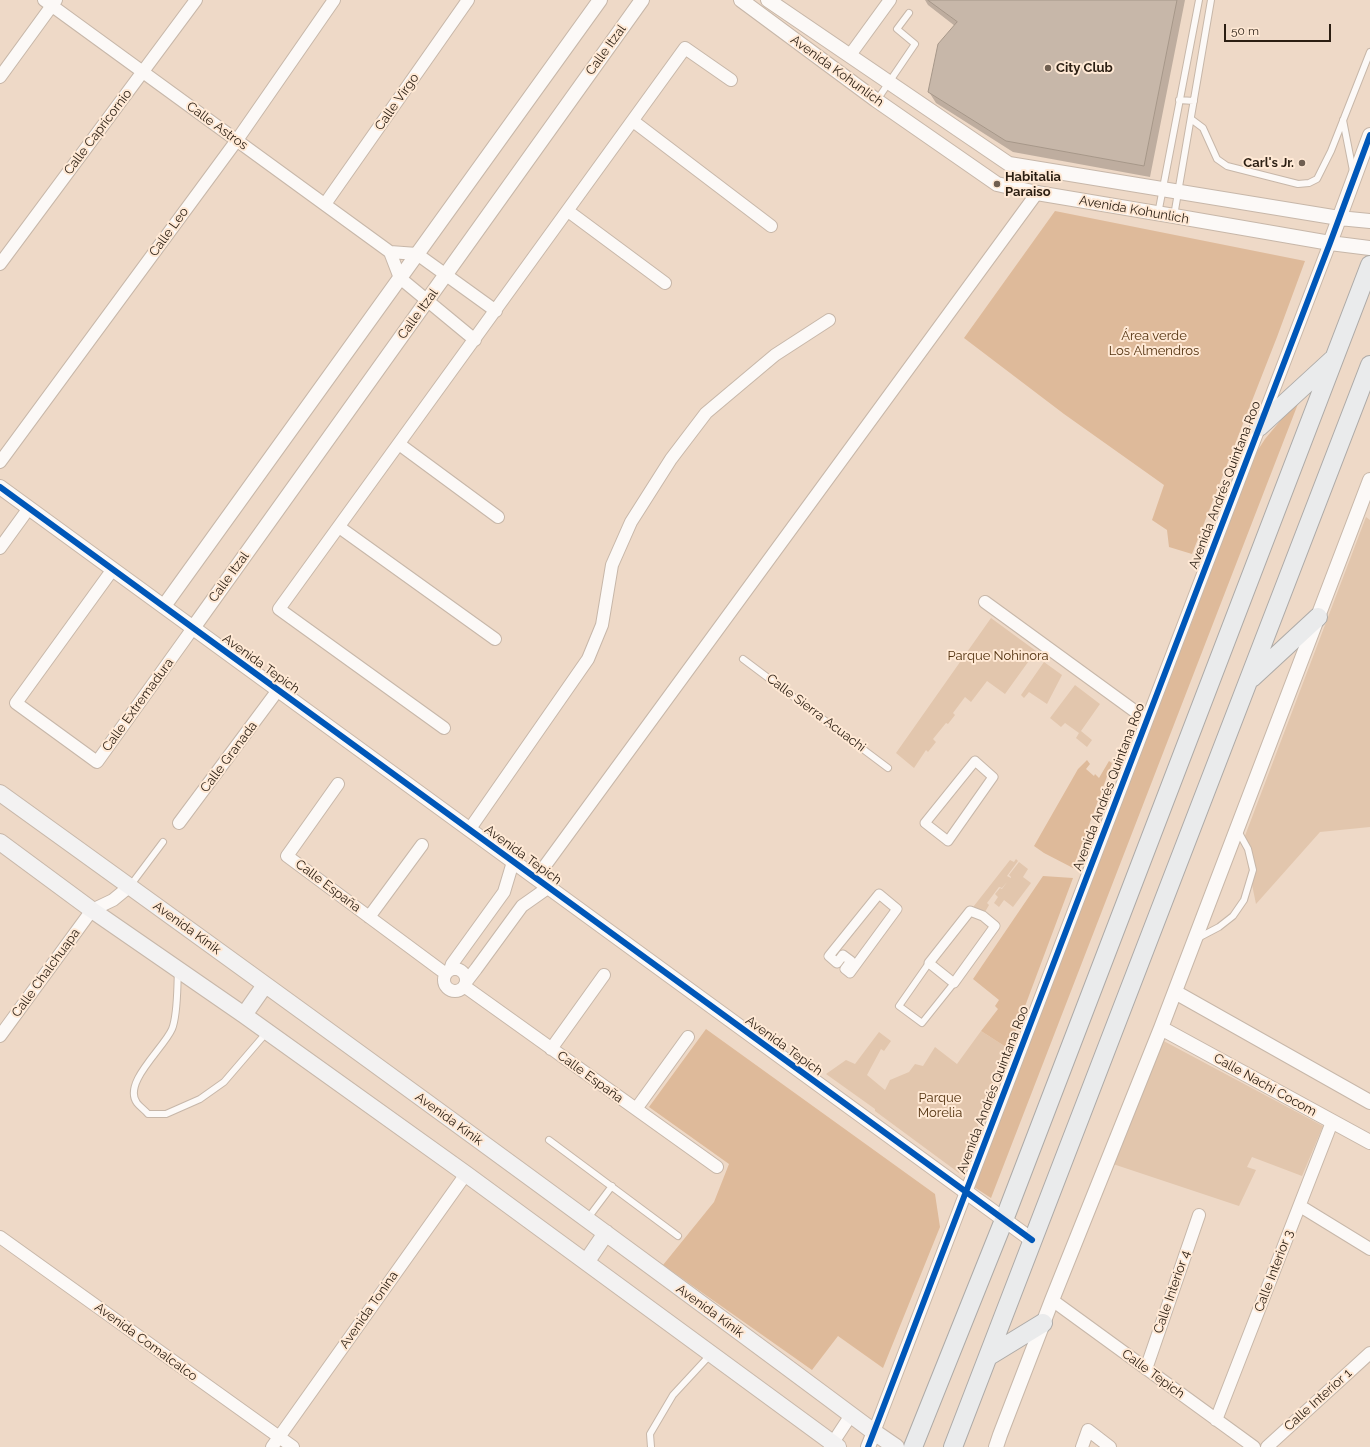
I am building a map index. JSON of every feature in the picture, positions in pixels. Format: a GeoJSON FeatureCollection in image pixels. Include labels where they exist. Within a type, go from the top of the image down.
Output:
{"type":"FeatureCollection","features":[{"type":"Feature","properties":{"kind":"main road"},"geometry":{"type":"LineString","coordinates":[[913,1447],[1004,1220],[1370,265]]}},
{"type":"Feature","properties":{"kind":"main road"},"geometry":{"type":"LineString","coordinates":[[1259,427],[1335,357]]}},
{"type":"Feature","properties":{"kind":"main road"},"geometry":{"type":"LineString","coordinates":[[1368,370],[1370,394]]}},
{"type":"Feature","properties":{"kind":"main road"},"geometry":{"type":"LineString","coordinates":[[953,1447],[1368,370]]}},
{"type":"Feature","properties":{"kind":"main road"},"geometry":{"type":"LineString","coordinates":[[1248,681],[1318,617]]}},
{"type":"Feature","properties":{"kind":"main road","name":"Avenida Kinik"},"geometry":{"type":"LineString","coordinates":[[0,793],[606,1233],[851,1415],[871,1440],[896,1447]]}},
{"type":"Feature","properties":{"kind":"main road"},"geometry":{"type":"LineString","coordinates":[[0,842],[92,910],[244,1015],[587,1261],[834,1446]]}},
{"type":"Feature","properties":{"kind":"main road"},"geometry":{"type":"LineString","coordinates":[[244,1015],[265,985]]}},
{"type":"Feature","properties":{"kind":"main road"},"geometry":{"type":"LineString","coordinates":[[587,1261],[606,1233]]}},
{"type":"Feature","properties":{"kind":"main road"},"geometry":{"type":"LineString","coordinates":[[989,1356],[1043,1323]]}},
{"type":"Feature","properties":{"kind":"street","name":"Calle Capricornio"},"geometry":{"type":"LineString","coordinates":[[0,264],[196,0]]}},
{"type":"Feature","properties":{"kind":"street","name":"Calle Leo"},"geometry":{"type":"LineString","coordinates":[[0,462],[237,140],[334,0]]}},
{"type":"Feature","properties":{"kind":"street","name":"Calle Virgo"},"geometry":{"type":"LineString","coordinates":[[325,204],[468,0]]}},
{"type":"Feature","properties":{"kind":"street"},"geometry":{"type":"LineString","coordinates":[[164,606],[600,0]]}},
{"type":"Feature","properties":{"kind":"street","name":"Calle Itzal"},"geometry":{"type":"LineString","coordinates":[[193,628],[642,0]]}},
{"type":"Feature","properties":{"kind":"street","name":"Avenida Kohunlich"},"geometry":{"type":"LineString","coordinates":[[741,0],[876,100],[997,184],[1037,193],[1158,214],[1330,243],[1370,248]]}},
{"type":"Feature","properties":{"kind":"street","name":"Avenida Kohunlich"},"geometry":{"type":"LineString","coordinates":[[768,0],[1009,164],[1339,218],[1370,221]]}},
{"type":"Feature","properties":{"kind":"street"},"geometry":{"type":"LineString","coordinates":[[850,55],[890,0]]}},
{"type":"Feature","properties":{"kind":"street","name":"Calle Astros"},"geometry":{"type":"LineString","coordinates":[[50,2],[143,72],[390,252]]}},
{"type":"Feature","properties":{"kind":"street"},"geometry":{"type":"LineString","coordinates":[[0,77],[50,2]]}},
{"type":"Feature","properties":{"kind":"street"},"geometry":{"type":"LineString","coordinates":[[444,728],[280,608],[568,212],[685,48],[731,80]]}},
{"type":"Feature","properties":{"kind":"street"},"geometry":{"type":"LineString","coordinates":[[633,122],[771,226]]}},
{"type":"Feature","properties":{"kind":"street","name":"Avenida Andrés Quintana Roo"},"geometry":{"type":"LineString","coordinates":[[871,1440],[1330,243],[1370,135]]}},
{"type":"Feature","properties":{"kind":"street"},"geometry":{"type":"LineString","coordinates":[[536,878],[1037,193]]}},
{"type":"Feature","properties":{"kind":"street"},"geometry":{"type":"LineString","coordinates":[[568,212],[665,283]]}},
{"type":"Feature","properties":{"kind":"street"},"geometry":{"type":"LineString","coordinates":[[475,340],[400,278],[390,252],[417,254],[496,311]]}},
{"type":"Feature","properties":{"kind":"street"},"geometry":{"type":"LineString","coordinates":[[470,830],[588,659],[602,625],[612,566],[632,522],[671,459],[706,412],[775,355],[829,320]]}},
{"type":"Feature","properties":{"kind":"street"},"geometry":{"type":"LineString","coordinates":[[399,444],[498,517]]}},
{"type":"Feature","properties":{"kind":"street","name":"Avenida Tepich"},"geometry":{"type":"LineString","coordinates":[[0,487],[1032,1240]]}},
{"type":"Feature","properties":{"kind":"street"},"geometry":{"type":"LineString","coordinates":[[996,1447],[1052,1300],[1175,992],[1368,489]]}},
{"type":"Feature","properties":{"kind":"street"},"geometry":{"type":"LineString","coordinates":[[0,548],[29,508]]}},
{"type":"Feature","properties":{"kind":"street"},"geometry":{"type":"LineString","coordinates":[[339,527],[495,639]]}},
{"type":"Feature","properties":{"kind":"street","name":"Calle Extremadura"},"geometry":{"type":"LineString","coordinates":[[113,569],[16,704],[97,762],[193,628]]}},
{"type":"Feature","properties":{"kind":"street"},"geometry":{"type":"LineString","coordinates":[[985,602],[1147,720]]}},
{"type":"Feature","properties":{"kind":"street","name":"Calle Granada"},"geometry":{"type":"LineString","coordinates":[[179,823],[278,690]]}},
{"type":"Feature","properties":{"kind":"street"},"geometry":{"type":"LineString","coordinates":[[975,761],[993,777],[948,841],[925,823],[975,761]]}},
{"type":"Feature","properties":{"kind":"street","name":"Calle España"},"geometry":{"type":"LineString","coordinates":[[338,784],[287,856],[369,917],[448,972],[454,969],[461,971],[464,974],[465,984],[551,1049],[717,1167]]}},
{"type":"Feature","properties":{"kind":"street"},"geometry":{"type":"LineString","coordinates":[[369,917],[422,845]]}},
{"type":"Feature","properties":{"kind":"street"},"geometry":{"type":"LineString","coordinates":[[514,862],[504,892],[448,972],[444,981],[447,988],[450,990],[458,990],[465,984],[522,906],[549,887]]}},
{"type":"Feature","properties":{"kind":"street"},"geometry":{"type":"LineString","coordinates":[[92,910],[113,900],[130,886]]}},
{"type":"Feature","properties":{"kind":"street"},"geometry":{"type":"LineString","coordinates":[[878,894],[897,909],[850,973],[845,969],[851,961],[843,955],[837,963],[830,956],[878,894]]}},
{"type":"Feature","properties":{"kind":"street","name":"Calle Chalchuapa"},"geometry":{"type":"LineString","coordinates":[[0,1036],[92,910]]}},
{"type":"Feature","properties":{"kind":"street"},"geometry":{"type":"LineString","coordinates":[[929,963],[970,911],[982,916],[995,926],[954,983]]}},
{"type":"Feature","properties":{"kind":"street"},"geometry":{"type":"LineString","coordinates":[[459,955],[476,969]]}},
{"type":"Feature","properties":{"kind":"street"},"geometry":{"type":"LineString","coordinates":[[551,1049],[604,975]]}},
{"type":"Feature","properties":{"kind":"street"},"geometry":{"type":"LineString","coordinates":[[1175,992],[1370,1102]]}},
{"type":"Feature","properties":{"kind":"street","name":"Calle Nachi Cocom"},"geometry":{"type":"LineString","coordinates":[[1161,1028],[1370,1142]]}},
{"type":"Feature","properties":{"kind":"street"},"geometry":{"type":"LineString","coordinates":[[636,1109],[688,1037]]}},
{"type":"Feature","properties":{"kind":"street","name":"Calle Interior 3"},"geometry":{"type":"LineString","coordinates":[[1216,1420],[1332,1122]]}},
{"type":"Feature","properties":{"kind":"street","name":"Avenida Tonina"},"geometry":{"type":"LineString","coordinates":[[272,1447],[466,1174]]}},
{"type":"Feature","properties":{"kind":"street"},"geometry":{"type":"LineString","coordinates":[[1300,1206],[1370,1249]]}},
{"type":"Feature","properties":{"kind":"street","name":"Calle Interior 4"},"geometry":{"type":"LineString","coordinates":[[1146,1369],[1199,1215]]}},
{"type":"Feature","properties":{"kind":"street","name":"Avenida Comalcalco"},"geometry":{"type":"LineString","coordinates":[[0,1237],[293,1447]]}},
{"type":"Feature","properties":{"kind":"street","name":"Calle Tepich"},"geometry":{"type":"LineString","coordinates":[[1052,1300],[1254,1447]]}},
{"type":"Feature","properties":{"kind":"street","name":"Calle Interior 1"},"geometry":{"type":"LineString","coordinates":[[1267,1447],[1370,1353]]}},
{"type":"Feature","properties":{"kind":"street"},"geometry":{"type":"LineString","coordinates":[[834,1446],[851,1415]]}},
{"type":"Feature","properties":{"kind":"street"},"geometry":{"type":"LineString","coordinates":[[1082,1447],[1088,1430],[1110,1447]]}},
{"type":"Feature","properties":{"kind":"lane"},"geometry":{"type":"LineString","coordinates":[[1158,214],[1199,0]]}},
{"type":"Feature","properties":{"kind":"lane"},"geometry":{"type":"LineString","coordinates":[[1174,216],[1212,0]]}},
{"type":"Feature","properties":{"kind":"lane"},"geometry":{"type":"LineString","coordinates":[[876,100],[915,44],[897,29],[909,13]]}},
{"type":"Feature","properties":{"kind":"lane"},"geometry":{"type":"LineString","coordinates":[[1193,31],[1206,32]]}},
{"type":"Feature","properties":{"kind":"lane"},"geometry":{"type":"LineString","coordinates":[[1191,119],[1203,128],[1216,159],[1227,166],[1298,184],[1309,183],[1316,179],[1331,151],[1370,52]]}},
{"type":"Feature","properties":{"kind":"lane"},"geometry":{"type":"LineString","coordinates":[[1187,61],[1201,62]]}},
{"type":"Feature","properties":{"kind":"lane"},"geometry":{"type":"LineString","coordinates":[[1179,100],[1194,101]]}},
{"type":"Feature","properties":{"kind":"lane"},"geometry":{"type":"LineString","coordinates":[[1344,120],[1354,178]]}},
{"type":"Feature","properties":{"kind":"lane","name":"Calle Sierra Acuachi"},"geometry":{"type":"LineString","coordinates":[[743,659],[888,768]]}},
{"type":"Feature","properties":{"kind":"lane"},"geometry":{"type":"LineString","coordinates":[[1194,940],[1219,927],[1233,916],[1244,900],[1253,870],[1248,849],[1237,829]]}},
{"type":"Feature","properties":{"kind":"lane"},"geometry":{"type":"LineString","coordinates":[[130,886],[163,842]]}},
{"type":"Feature","properties":{"kind":"lane"},"geometry":{"type":"LineString","coordinates":[[929,963],[954,983],[922,1023],[899,1006],[929,963]]}},
{"type":"Feature","properties":{"kind":"lane"},"geometry":{"type":"LineString","coordinates":[[178,970],[176,1004],[172,1028],[164,1042],[142,1071],[133,1089],[136,1102],[148,1114],[166,1114],[200,1099],[224,1082],[267,1032]]}},
{"type":"Feature","properties":{"kind":"lane"},"geometry":{"type":"LineString","coordinates":[[549,1140],[678,1236]]}},
{"type":"Feature","properties":{"kind":"lane"},"geometry":{"type":"LineString","coordinates":[[587,1220],[612,1186]]}},
{"type":"Feature","properties":{"kind":"lane"},"geometry":{"type":"LineString","coordinates":[[651,1447],[650,1434],[673,1396],[711,1354]]}},
{"type":"Feature","properties":{"kind":"green space","name":"Área verde Los Almendros"},"geometry":{"type":"Polygon","coordinates":[[[1055,211],[1305,261],[1277,337],[1192,554],[1169,547],[1167,530],[1152,520],[1164,485],[1064,414],[964,338],[1055,211]]]}},
{"type":"Feature","properties":{"kind":"green space"},"geometry":{"type":"Polygon","coordinates":[[[1301,396],[991,1198],[974,1187],[1092,872],[1193,619],[1252,459],[1265,439],[1301,396]]]}},
{"type":"Feature","properties":{"kind":"green space"},"geometry":{"type":"Polygon","coordinates":[[[1366,517],[1370,520],[1370,827],[1320,832],[1256,904],[1243,841],[1366,517]]]}},
{"type":"Feature","properties":{"kind":"green space","name":"Parque Nohinora"},"geometry":{"type":"Polygon","coordinates":[[[991,618],[1036,651],[1005,694],[987,681],[971,702],[965,697],[953,713],[955,715],[948,724],[946,723],[933,739],[936,742],[928,752],[926,750],[914,768],[896,753],[991,618]]]}},
{"type":"Feature","properties":{"kind":"green space"},"geometry":{"type":"Polygon","coordinates":[[[1044,662],[1062,675],[1047,704],[1029,692],[1024,698],[1021,695],[1044,662]]]}},
{"type":"Feature","properties":{"kind":"green space"},"geometry":{"type":"Polygon","coordinates":[[[1075,685],[1100,704],[1081,731],[1092,740],[1087,747],[1076,738],[1079,733],[1065,723],[1061,727],[1050,718],[1075,685]]]}},
{"type":"Feature","properties":{"kind":"green space"},"geometry":{"type":"Polygon","coordinates":[[[1087,760],[1090,764],[1086,769],[1094,776],[1095,774],[1099,778],[1109,761],[1112,763],[1073,868],[1034,846],[1078,769],[1087,760]]]}},
{"type":"Feature","properties":{"kind":"green space"},"geometry":{"type":"Polygon","coordinates":[[[1016,859],[1018,861],[1007,876],[1011,878],[1009,875],[1019,862],[1028,869],[1023,877],[1031,883],[1013,907],[1004,900],[999,907],[994,903],[998,897],[995,894],[1000,888],[1002,889],[1007,882],[1002,888],[999,887],[987,903],[989,905],[985,912],[970,911],[1010,860],[1014,862],[1016,859]]]}},
{"type":"Feature","properties":{"kind":"green space"},"geometry":{"type":"Polygon","coordinates":[[[1043,876],[1073,878],[1009,1049],[981,1031],[998,1009],[995,1006],[999,1000],[973,979],[1043,876]]]}},
{"type":"Feature","properties":{"kind":"green space"},"geometry":{"type":"Polygon","coordinates":[[[706,1029],[935,1194],[940,1227],[883,1368],[838,1336],[812,1370],[663,1265],[714,1202],[729,1164],[649,1107],[706,1029]]]}},
{"type":"Feature","properties":{"kind":"green space","name":"Parque Morelia"},"geometry":{"type":"Polygon","coordinates":[[[981,1031],[1009,1049],[959,1173],[826,1074],[846,1060],[855,1064],[879,1032],[891,1041],[884,1051],[881,1049],[867,1075],[885,1090],[890,1080],[909,1072],[915,1064],[923,1066],[935,1047],[957,1064],[981,1031]]]}},
{"type":"Feature","properties":{"kind":"green space"},"geometry":{"type":"Polygon","coordinates":[[[1160,1039],[1323,1126],[1302,1176],[1252,1157],[1247,1167],[1256,1170],[1239,1206],[1110,1163],[1160,1039]]]}},
{"type":"Feature","properties":{"kind":"building","name":"City Club"},"geometry":{"type":"Polygon","coordinates":[[[928,0],[1177,0],[1144,166],[1006,141],[928,92],[938,44],[957,22],[928,0]]]}},
{"type":"Feature","properties":{"kind":"cycle path"},"geometry":{"type":"LineString","coordinates":[[868,1447],[1330,243],[1370,135]]}},
{"type":"Feature","properties":{"kind":"cycle path"},"geometry":{"type":"LineString","coordinates":[[0,487],[1032,1240]]}},
{"type":"Feature","properties":{"kind":"place","name":"City Club"},"geometry":{"type":"Point","coordinates":[1048,68]}},
{"type":"Feature","properties":{"kind":"place","name":"Carl's Jr."},"geometry":{"type":"Point","coordinates":[1302,163]}},
{"type":"Feature","properties":{"kind":"place","name":"Habitalia Paraiso"},"geometry":{"type":"Point","coordinates":[997,184]}}]}
